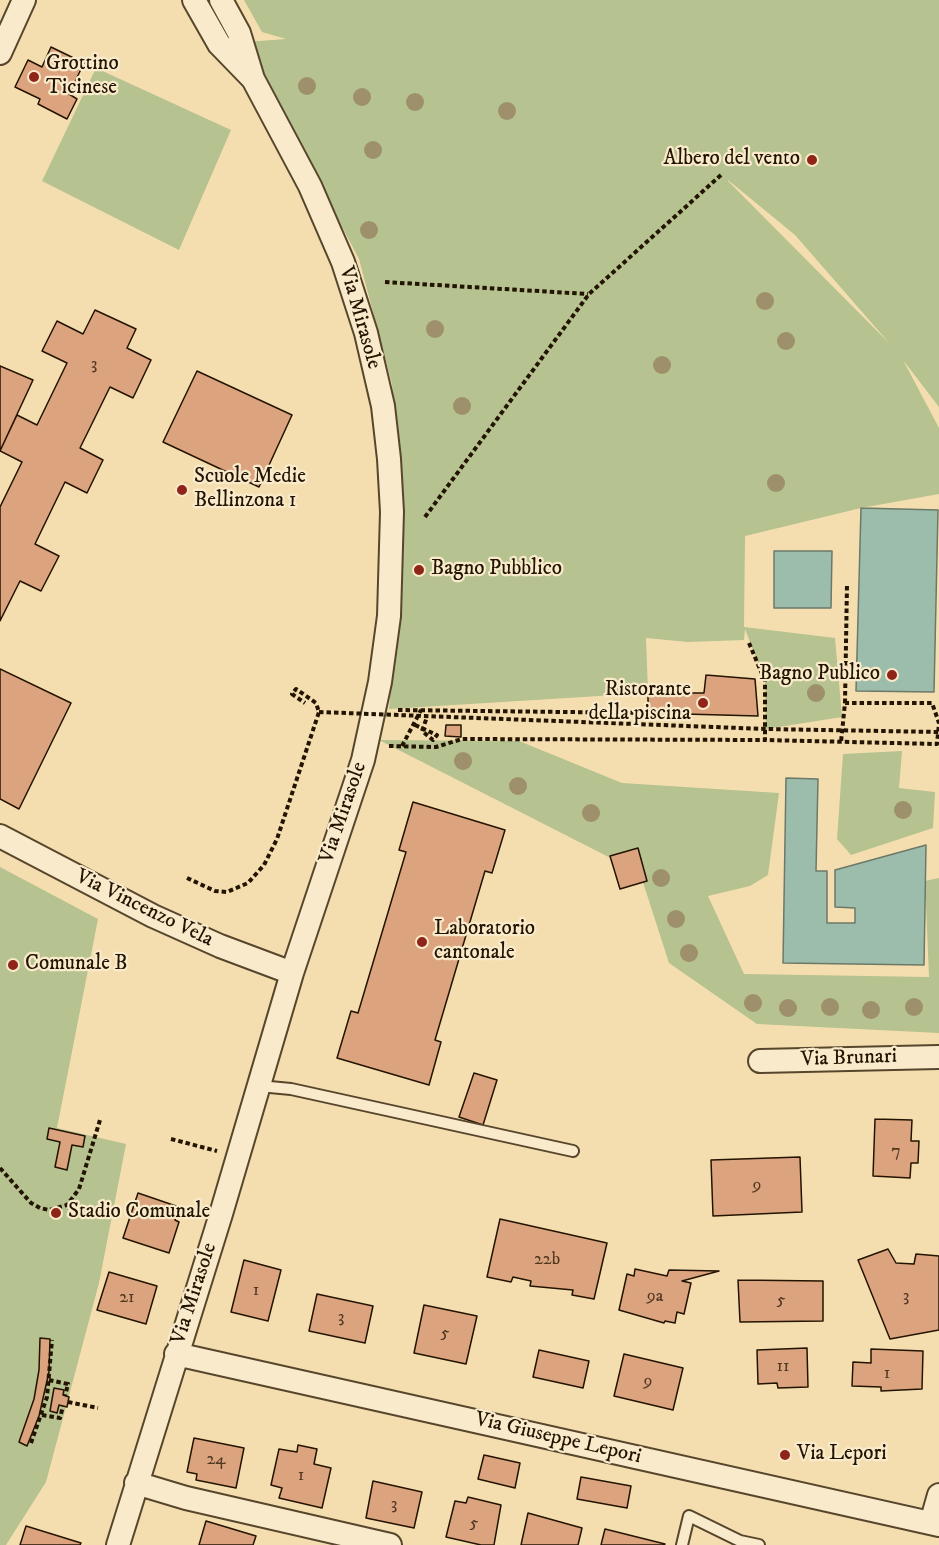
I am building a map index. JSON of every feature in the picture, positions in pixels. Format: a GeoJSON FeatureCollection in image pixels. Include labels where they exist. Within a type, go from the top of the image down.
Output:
{"type":"FeatureCollection","features":[{"type":"Feature","properties":{"kind":"street"},"geometry":{"type":"LineString","coordinates":[[0,53],[24,0]]}},
{"type":"Feature","properties":{"kind":"street","name":"Via Mirasole"},"geometry":{"type":"LineString","coordinates":[[194,0],[219,45],[253,79]]}},
{"type":"Feature","properties":{"kind":"street","name":"Via Mirasole"},"geometry":{"type":"LineString","coordinates":[[118,1545],[238,1157],[292,973],[361,768],[389,616],[392,512],[383,406],[366,333],[343,262],[310,186],[253,79],[240,33],[221,0]]}},
{"type":"Feature","properties":{"kind":"street","name":"Via Vincenzo Vela"},"geometry":{"type":"LineString","coordinates":[[0,836],[153,916],[220,946],[292,973]]}},
{"type":"Feature","properties":{"kind":"street","name":"Via Brunari"},"geometry":{"type":"LineString","coordinates":[[760,1061],[939,1057]]}},
{"type":"Feature","properties":{"kind":"street","name":"Via Giuseppe Lepori"},"geometry":{"type":"LineString","coordinates":[[176,1354],[935,1524]]}},
{"type":"Feature","properties":{"kind":"street"},"geometry":{"type":"LineString","coordinates":[[136,1483],[186,1498],[390,1545]]}},
{"type":"Feature","properties":{"kind":"street"},"geometry":{"type":"LineString","coordinates":[[935,1524],[939,1495]]}},
{"type":"Feature","properties":{"kind":"lane"},"geometry":{"type":"LineString","coordinates":[[259,1086],[291,1089],[573,1150]]}},
{"type":"Feature","properties":{"kind":"lane"},"geometry":{"type":"LineString","coordinates":[[682,1545],[689,1516],[740,1541],[759,1545]]}},
{"type":"Feature","properties":{"kind":"path"},"geometry":{"type":"LineString","coordinates":[[425,517],[589,294],[722,175]]}},
{"type":"Feature","properties":{"kind":"path"},"geometry":{"type":"LineString","coordinates":[[385,282],[589,294]]}},
{"type":"Feature","properties":{"kind":"path"},"geometry":{"type":"LineString","coordinates":[[841,742],[846,703],[847,584]]}},
{"type":"Feature","properties":{"kind":"path"},"geometry":{"type":"LineString","coordinates":[[749,643],[765,681],[765,740]]}},
{"type":"Feature","properties":{"kind":"path"},"geometry":{"type":"LineString","coordinates":[[187,878],[215,891],[227,892],[248,883],[264,865],[276,839],[319,712],[316,703],[296,689],[292,694],[305,703]]}},
{"type":"Feature","properties":{"kind":"path"},"geometry":{"type":"LineString","coordinates":[[366,745],[436,747],[462,739],[765,740],[937,744],[939,723],[932,703],[846,703]]}},
{"type":"Feature","properties":{"kind":"path"},"geometry":{"type":"LineString","coordinates":[[373,709],[648,713]]}},
{"type":"Feature","properties":{"kind":"path"},"geometry":{"type":"LineString","coordinates":[[402,746],[421,710]]}},
{"type":"Feature","properties":{"kind":"path"},"geometry":{"type":"LineString","coordinates":[[319,712],[939,732]]}},
{"type":"Feature","properties":{"kind":"path"},"geometry":{"type":"LineString","coordinates":[[415,725],[436,735],[433,740],[422,731],[427,717]]}},
{"type":"Feature","properties":{"kind":"path"},"geometry":{"type":"LineString","coordinates":[[0,1168],[32,1203],[40,1208],[49,1210],[67,1205],[79,1189],[100,1120]]}},
{"type":"Feature","properties":{"kind":"path"},"geometry":{"type":"LineString","coordinates":[[171,1139],[238,1157]]}},
{"type":"Feature","properties":{"kind":"path"},"geometry":{"type":"LineString","coordinates":[[31,1443],[42,1415],[49,1380],[52,1340]]}},
{"type":"Feature","properties":{"kind":"path"},"geometry":{"type":"LineString","coordinates":[[49,1380],[68,1384],[65,1396]]}},
{"type":"Feature","properties":{"kind":"path"},"geometry":{"type":"LineString","coordinates":[[68,1402],[98,1408]]}},
{"type":"Feature","properties":{"kind":"path"},"geometry":{"type":"LineString","coordinates":[[42,1415],[60,1418],[63,1406]]}},
{"type":"Feature","properties":{"kind":"green space"},"geometry":{"type":"Polygon","coordinates":[[[244,0],[939,0],[939,407],[903,360],[939,428],[939,494],[861,508],[745,536],[744,627],[835,638],[842,717],[766,729],[765,681],[745,629],[744,640],[688,642],[646,638],[648,693],[389,709],[404,547],[392,384],[359,259],[245,42],[286,39],[262,32],[244,0]],[[728,180],[890,344],[795,235],[728,180]]]}},
{"type":"Feature","properties":{"kind":"green space"},"geometry":{"type":"Polygon","coordinates":[[[96,68],[231,130],[179,250],[42,181],[96,68]]]}},
{"type":"Feature","properties":{"kind":"green space"},"geometry":{"type":"Polygon","coordinates":[[[379,740],[519,741],[622,783],[779,793],[768,875],[750,886],[708,896],[744,974],[929,977],[925,881],[939,878],[939,1033],[757,1024],[669,963],[640,873],[379,740]]]}},
{"type":"Feature","properties":{"kind":"green space"},"geometry":{"type":"Polygon","coordinates":[[[902,751],[899,788],[935,792],[933,828],[851,855],[837,839],[843,754],[902,751]]]}},
{"type":"Feature","properties":{"kind":"green space","name":"Stadio Comunale"},"geometry":{"type":"Polygon","coordinates":[[[0,867],[98,919],[57,1128],[126,1144],[99,1283],[46,1482],[6,1545],[0,1545],[0,867]]]}},
{"type":"Feature","properties":{"kind":"shaded area"},"geometry":{"type":"Polygon","coordinates":[[[861,508],[938,510],[934,692],[856,691],[861,508]]]}},
{"type":"Feature","properties":{"kind":"shaded area"},"geometry":{"type":"Polygon","coordinates":[[[774,551],[832,551],[831,608],[774,608],[774,551]]]}},
{"type":"Feature","properties":{"kind":"shaded area"},"geometry":{"type":"Polygon","coordinates":[[[786,778],[818,779],[816,871],[827,871],[827,923],[855,923],[855,908],[835,907],[835,870],[926,845],[924,965],[783,963],[786,778]]]}},
{"type":"Feature","properties":{"kind":"building"},"geometry":{"type":"Polygon","coordinates":[[[51,47],[84,63],[69,94],[77,99],[67,119],[38,104],[40,99],[15,87],[28,60],[42,67],[51,47]]]}},
{"type":"Feature","properties":{"kind":"building"},"geometry":{"type":"Polygon","coordinates":[[[95,310],[136,329],[127,348],[151,360],[133,398],[110,387],[80,448],[103,460],[87,493],[65,482],[35,544],[59,556],[41,591],[20,581],[0,621],[0,507],[22,462],[0,451],[17,415],[37,425],[67,363],[42,351],[57,321],[83,334],[95,310]]]}},
{"type":"Feature","properties":{"kind":"building"},"geometry":{"type":"Polygon","coordinates":[[[0,366],[33,380],[0,451],[0,366]]]}},
{"type":"Feature","properties":{"kind":"building"},"geometry":{"type":"Polygon","coordinates":[[[197,371],[292,415],[259,487],[163,442],[197,371]]]}},
{"type":"Feature","properties":{"kind":"building"},"geometry":{"type":"Polygon","coordinates":[[[0,669],[71,703],[19,809],[0,799],[0,669]]]}},
{"type":"Feature","properties":{"kind":"building","name":"Ristorante della piscina"},"geometry":{"type":"Polygon","coordinates":[[[706,675],[755,679],[758,716],[648,713],[648,693],[704,693],[706,675]]]}},
{"type":"Feature","properties":{"kind":"building"},"geometry":{"type":"Polygon","coordinates":[[[446,725],[461,725],[461,737],[445,736],[446,725]]]}},
{"type":"Feature","properties":{"kind":"building","name":"Laboratorio cantonale"},"geometry":{"type":"Polygon","coordinates":[[[413,802],[505,830],[492,873],[485,871],[435,1040],[441,1042],[429,1085],[337,1058],[351,1011],[358,1013],[406,852],[399,850],[413,802]]]}},
{"type":"Feature","properties":{"kind":"building"},"geometry":{"type":"Polygon","coordinates":[[[638,848],[647,881],[620,889],[610,856],[638,848]]]}},
{"type":"Feature","properties":{"kind":"building"},"geometry":{"type":"Polygon","coordinates":[[[474,1073],[497,1080],[483,1125],[459,1117],[474,1073]]]}},
{"type":"Feature","properties":{"kind":"building"},"geometry":{"type":"Polygon","coordinates":[[[875,1119],[912,1120],[911,1141],[919,1141],[918,1163],[911,1163],[910,1178],[873,1176],[875,1119]]]}},
{"type":"Feature","properties":{"kind":"building"},"geometry":{"type":"Polygon","coordinates":[[[49,1128],[85,1136],[83,1147],[72,1145],[67,1170],[55,1167],[60,1142],[47,1139],[49,1128]]]}},
{"type":"Feature","properties":{"kind":"building"},"geometry":{"type":"Polygon","coordinates":[[[800,1157],[802,1212],[713,1216],[711,1160],[800,1157]]]}},
{"type":"Feature","properties":{"kind":"building"},"geometry":{"type":"Polygon","coordinates":[[[138,1193],[179,1207],[175,1220],[179,1222],[169,1253],[123,1238],[138,1193]]]}},
{"type":"Feature","properties":{"kind":"building"},"geometry":{"type":"Polygon","coordinates":[[[500,1219],[607,1243],[594,1299],[572,1295],[573,1290],[530,1286],[531,1281],[513,1277],[511,1282],[487,1277],[500,1219]]]}},
{"type":"Feature","properties":{"kind":"building"},"geometry":{"type":"Polygon","coordinates":[[[888,1249],[896,1263],[914,1264],[916,1254],[939,1256],[939,1330],[890,1339],[858,1260],[888,1249]]]}},
{"type":"Feature","properties":{"kind":"building"},"geometry":{"type":"Polygon","coordinates":[[[244,1260],[281,1270],[268,1321],[231,1312],[244,1260]]]}},
{"type":"Feature","properties":{"kind":"building"},"geometry":{"type":"Polygon","coordinates":[[[635,1269],[667,1276],[669,1270],[719,1271],[682,1281],[691,1283],[684,1314],[677,1312],[675,1323],[665,1321],[664,1323],[619,1310],[627,1274],[634,1276],[635,1269]]]}},
{"type":"Feature","properties":{"kind":"building"},"geometry":{"type":"Polygon","coordinates":[[[109,1272],[157,1286],[146,1324],[97,1310],[109,1272]]]}},
{"type":"Feature","properties":{"kind":"building"},"geometry":{"type":"Polygon","coordinates":[[[738,1280],[823,1281],[823,1321],[740,1322],[738,1280]]]}},
{"type":"Feature","properties":{"kind":"building"},"geometry":{"type":"Polygon","coordinates":[[[317,1294],[373,1306],[365,1343],[309,1331],[317,1294]]]}},
{"type":"Feature","properties":{"kind":"building"},"geometry":{"type":"Polygon","coordinates":[[[424,1305],[477,1316],[466,1364],[414,1353],[424,1305]]]}},
{"type":"Feature","properties":{"kind":"building"},"geometry":{"type":"Polygon","coordinates":[[[40,1338],[50,1339],[49,1372],[39,1416],[27,1446],[19,1442],[34,1399],[39,1370],[40,1338]]]}},
{"type":"Feature","properties":{"kind":"building"},"geometry":{"type":"Polygon","coordinates":[[[807,1348],[808,1387],[778,1388],[777,1383],[758,1384],[757,1350],[807,1348]]]}},
{"type":"Feature","properties":{"kind":"building"},"geometry":{"type":"Polygon","coordinates":[[[871,1349],[923,1351],[922,1389],[881,1391],[881,1387],[852,1386],[853,1362],[871,1363],[871,1349]]]}},
{"type":"Feature","properties":{"kind":"building"},"geometry":{"type":"Polygon","coordinates":[[[539,1350],[589,1361],[583,1388],[533,1377],[539,1350]]]}},
{"type":"Feature","properties":{"kind":"building"},"geometry":{"type":"Polygon","coordinates":[[[624,1354],[683,1368],[673,1410],[614,1396],[624,1354]]]}},
{"type":"Feature","properties":{"kind":"building"},"geometry":{"type":"Polygon","coordinates":[[[54,1388],[64,1390],[63,1395],[69,1397],[67,1407],[59,1405],[57,1413],[50,1411],[54,1388]]]}},
{"type":"Feature","properties":{"kind":"building"},"geometry":{"type":"Polygon","coordinates":[[[194,1438],[244,1448],[236,1488],[196,1480],[197,1474],[187,1472],[194,1438]]]}},
{"type":"Feature","properties":{"kind":"building"},"geometry":{"type":"Polygon","coordinates":[[[298,1445],[317,1449],[314,1464],[331,1468],[322,1508],[279,1498],[282,1488],[271,1485],[279,1449],[297,1452],[298,1445]]]}},
{"type":"Feature","properties":{"kind":"building"},"geometry":{"type":"Polygon","coordinates":[[[484,1455],[520,1463],[515,1488],[478,1479],[484,1455]]]}},
{"type":"Feature","properties":{"kind":"building"},"geometry":{"type":"Polygon","coordinates":[[[581,1477],[631,1486],[627,1508],[577,1499],[581,1477]]]}},
{"type":"Feature","properties":{"kind":"building"},"geometry":{"type":"Polygon","coordinates":[[[373,1481],[422,1492],[414,1528],[366,1518],[373,1481]]]}},
{"type":"Feature","properties":{"kind":"building"},"geometry":{"type":"Polygon","coordinates":[[[468,1497],[501,1505],[494,1545],[481,1545],[446,1537],[455,1501],[466,1503],[468,1497]]]}},
{"type":"Feature","properties":{"kind":"building"},"geometry":{"type":"Polygon","coordinates":[[[528,1513],[582,1528],[578,1545],[521,1545],[528,1513]]]}},
{"type":"Feature","properties":{"kind":"building"},"geometry":{"type":"Polygon","coordinates":[[[206,1521],[256,1536],[253,1545],[199,1545],[206,1521]]]}},
{"type":"Feature","properties":{"kind":"building"},"geometry":{"type":"Polygon","coordinates":[[[26,1526],[81,1543],[80,1545],[20,1545],[26,1526]]]}},
{"type":"Feature","properties":{"kind":"building"},"geometry":{"type":"Polygon","coordinates":[[[605,1529],[665,1544],[601,1545],[605,1529]]]}},
{"type":"Feature","properties":{"kind":"place","name":"Grottino Ticinese"},"geometry":{"type":"Point","coordinates":[34,77]}},
{"type":"Feature","properties":{"kind":"place","name":"Albero del vento"},"geometry":{"type":"Point","coordinates":[812,160]}},
{"type":"Feature","properties":{"kind":"place","name":"Scuole Medie Bellinzona 1"},"geometry":{"type":"Point","coordinates":[182,490]}},
{"type":"Feature","properties":{"kind":"place","name":"Bagno Pubblico"},"geometry":{"type":"Point","coordinates":[419,570]}},
{"type":"Feature","properties":{"kind":"place","name":"Bagno Publico"},"geometry":{"type":"Point","coordinates":[892,675]}},
{"type":"Feature","properties":{"kind":"place","name":"Ristorante della piscina"},"geometry":{"type":"Point","coordinates":[703,703]}},
{"type":"Feature","properties":{"kind":"place","name":"Laboratorio cantonale"},"geometry":{"type":"Point","coordinates":[422,942]}},
{"type":"Feature","properties":{"kind":"place","name":"Comunale B"},"geometry":{"type":"Point","coordinates":[13,965]}},
{"type":"Feature","properties":{"kind":"place","name":"Stadio Comunale"},"geometry":{"type":"Point","coordinates":[56,1213]}},
{"type":"Feature","properties":{"kind":"place","name":"Via Lepori"},"geometry":{"type":"Point","coordinates":[785,1455]}}]}
